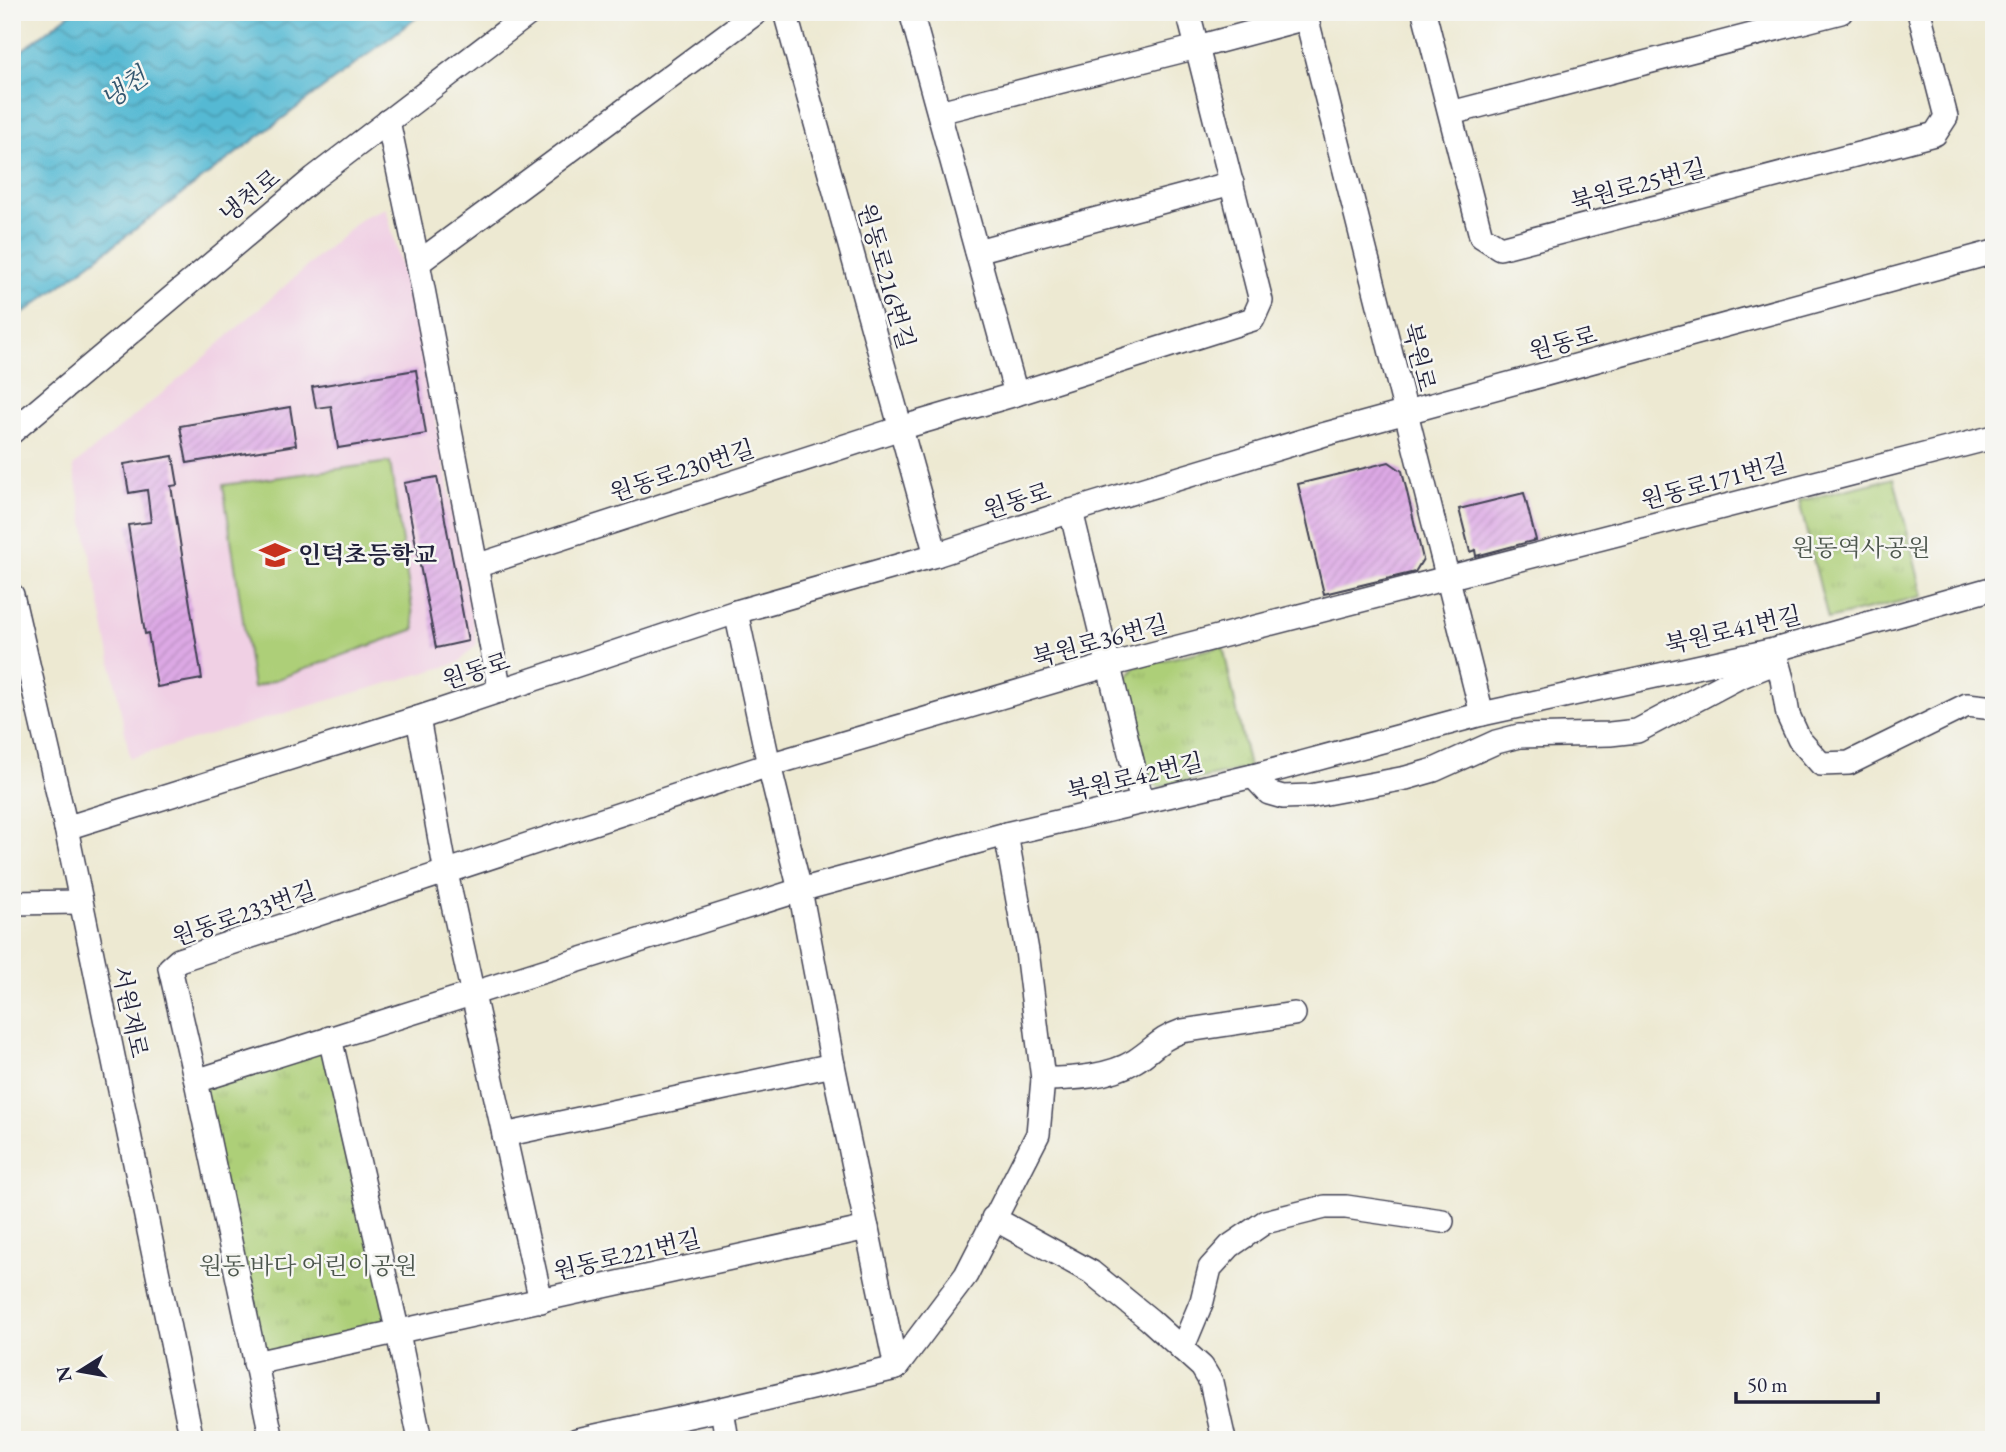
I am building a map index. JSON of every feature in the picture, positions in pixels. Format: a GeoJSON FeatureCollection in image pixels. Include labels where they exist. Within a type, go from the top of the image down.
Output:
{"type":"FeatureCollection","features":[{"type":"Feature","properties":{"kind":"street","name":"냉천로"},"geometry":{"type":"LineString","coordinates":[[12,432],[265,217],[531,12]]}},
{"type":"Feature","properties":{"kind":"street"},"geometry":{"type":"LineString","coordinates":[[418,263],[757,12]]}},
{"type":"Feature","properties":{"kind":"street","name":"원동로216번길"},"geometry":{"type":"LineString","coordinates":[[785,12],[903,427],[936,555]]}},
{"type":"Feature","properties":{"kind":"street"},"geometry":{"type":"LineString","coordinates":[[911,12],[1016,394]]}},
{"type":"Feature","properties":{"kind":"street"},"geometry":{"type":"LineString","coordinates":[[903,427],[1252,319],[1261,301],[1188,12]]}},
{"type":"Feature","properties":{"kind":"street","name":"북원로25번길"},"geometry":{"type":"LineString","coordinates":[[1424,12],[1480,236],[1500,248],[1935,134],[1946,117],[1919,12]]}},
{"type":"Feature","properties":{"kind":"street"},"geometry":{"type":"LineString","coordinates":[[1451,113],[1841,12]]}},
{"type":"Feature","properties":{"kind":"street"},"geometry":{"type":"LineString","coordinates":[[939,113],[1197,47],[1305,15]]}},
{"type":"Feature","properties":{"kind":"street","name":"북원로"},"geometry":{"type":"LineString","coordinates":[[1305,15],[1482,714]]}},
{"type":"Feature","properties":{"kind":"street"},"geometry":{"type":"LineString","coordinates":[[388,121],[500,691]]}},
{"type":"Feature","properties":{"kind":"street"},"geometry":{"type":"LineString","coordinates":[[977,251],[1232,183]]}},
{"type":"Feature","properties":{"kind":"street","name":"원동로"},"geometry":{"type":"LineString","coordinates":[[66,828],[418,718],[736,612],[936,555],[1322,435],[1994,252]]}},
{"type":"Feature","properties":{"kind":"street","name":"원동로230번길"},"geometry":{"type":"LineString","coordinates":[[476,566],[903,427]]}},
{"type":"Feature","properties":{"kind":"street","name":"원동로171번길"},"geometry":{"type":"LineString","coordinates":[[1447,578],[1994,436]]}},
{"type":"Feature","properties":{"kind":"street"},"geometry":{"type":"LineString","coordinates":[[1071,511],[1142,802]]}},
{"type":"Feature","properties":{"kind":"street","name":"북원로36번길"},"geometry":{"type":"LineString","coordinates":[[769,765],[1109,665],[1447,578]]}},
{"type":"Feature","properties":{"kind":"street","name":"북원로41번길"},"geometry":{"type":"LineString","coordinates":[[1482,714],[1776,656],[1994,588]]}},
{"type":"Feature","properties":{"kind":"street","name":"서원재로"},"geometry":{"type":"LineString","coordinates":[[12,595],[66,828],[192,1440]]}},
{"type":"Feature","properties":{"kind":"street"},"geometry":{"type":"LineString","coordinates":[[736,612],[769,765],[800,890],[833,1065],[896,1368]]}},
{"type":"Feature","properties":{"kind":"street"},"geometry":{"type":"LineString","coordinates":[[1253,776],[1269,793],[1283,797],[1310,796],[1415,776],[1496,742],[1518,736],[1637,731],[1776,656],[1788,715],[1799,739],[1821,764],[1849,763],[1968,705],[1994,708]]}},
{"type":"Feature","properties":{"kind":"street","name":"북원로42번길"},"geometry":{"type":"LineString","coordinates":[[800,890],[1006,834],[1253,776],[1482,714]]}},
{"type":"Feature","properties":{"kind":"street"},"geometry":{"type":"LineString","coordinates":[[418,718],[446,873],[541,1301]]}},
{"type":"Feature","properties":{"kind":"street"},"geometry":{"type":"LineString","coordinates":[[446,873],[769,765]]}},
{"type":"Feature","properties":{"kind":"street"},"geometry":{"type":"LineString","coordinates":[[577,1440],[896,1368],[966,1275],[1038,1134],[1043,1079],[1029,964],[1006,834]]}},
{"type":"Feature","properties":{"kind":"street","name":"원동로233번길"},"geometry":{"type":"LineString","coordinates":[[272,1440],[170,968],[179,960],[446,873]]}},
{"type":"Feature","properties":{"kind":"street"},"geometry":{"type":"LineString","coordinates":[[196,1081],[800,890]]}},
{"type":"Feature","properties":{"kind":"street"},"geometry":{"type":"LineString","coordinates":[[12,903],[80,902]]}},
{"type":"Feature","properties":{"kind":"street"},"geometry":{"type":"LineString","coordinates":[[1043,1079],[1076,1079],[1109,1071],[1135,1061],[1169,1035],[1182,1031],[1293,1014]]}},
{"type":"Feature","properties":{"kind":"street"},"geometry":{"type":"LineString","coordinates":[[330,1038],[420,1440]]}},
{"type":"Feature","properties":{"kind":"street"},"geometry":{"type":"LineString","coordinates":[[505,1135],[833,1065]]}},
{"type":"Feature","properties":{"kind":"street"},"geometry":{"type":"LineString","coordinates":[[1182,1349],[1202,1301],[1210,1268],[1230,1246],[1265,1222],[1325,1207],[1346,1207],[1442,1221]]}},
{"type":"Feature","properties":{"kind":"street"},"geometry":{"type":"LineString","coordinates":[[993,1218],[1091,1272],[1202,1367],[1211,1382],[1224,1440]]}},
{"type":"Feature","properties":{"kind":"street","name":"원동로221번길"},"geometry":{"type":"LineString","coordinates":[[255,1363],[867,1228]]}},
{"type":"Feature","properties":{"kind":"street"},"geometry":{"type":"LineString","coordinates":[[722,1409],[727,1440]]}},
{"type":"Feature","properties":{"kind":"shaded area","name":"인덕초등학교"},"geometry":{"type":"Polygon","coordinates":[[[386,208],[423,350],[477,644],[458,663],[130,758],[73,466],[171,386],[363,217],[386,208]]]}},
{"type":"Feature","properties":{"kind":"green space"},"geometry":{"type":"Polygon","coordinates":[[[390,462],[415,629],[253,688],[223,485],[390,462]]]}},
{"type":"Feature","properties":{"kind":"green space","name":"원동역사공원"},"geometry":{"type":"Polygon","coordinates":[[[1894,478],[1923,596],[1828,619],[1799,501],[1894,478]]]}},
{"type":"Feature","properties":{"kind":"green space"},"geometry":{"type":"Polygon","coordinates":[[[1223,646],[1249,768],[1160,787],[1149,782],[1126,681],[1135,667],[1223,646]]]}},
{"type":"Feature","properties":{"kind":"green space","name":"원동 바다 어린이공원"},"geometry":{"type":"Polygon","coordinates":[[[330,1038],[398,1333],[255,1363],[196,1081],[330,1038]]]}},
{"type":"Feature","properties":{"kind":"water","name":"냉천"},"geometry":{"type":"Polygon","coordinates":[[[72,12],[424,12],[12,322],[12,58],[72,12]]]}},
{"type":"Feature","properties":{"kind":"building"},"geometry":{"type":"Polygon","coordinates":[[[416,370],[426,434],[338,448],[331,406],[316,408],[312,387],[416,370]]]}},
{"type":"Feature","properties":{"kind":"building"},"geometry":{"type":"Polygon","coordinates":[[[290,407],[296,445],[187,463],[180,426],[290,407]]]}},
{"type":"Feature","properties":{"kind":"building"},"geometry":{"type":"Polygon","coordinates":[[[173,456],[178,485],[171,486],[202,679],[157,687],[148,633],[145,634],[128,525],[151,522],[147,490],[129,493],[124,464],[173,456]]]}},
{"type":"Feature","properties":{"kind":"building"},"geometry":{"type":"Polygon","coordinates":[[[1389,462],[1402,471],[1423,559],[1415,572],[1324,594],[1298,484],[1389,462]]]}},
{"type":"Feature","properties":{"kind":"building"},"geometry":{"type":"Polygon","coordinates":[[[437,477],[468,641],[436,648],[404,483],[437,477]]]}},
{"type":"Feature","properties":{"kind":"building"},"geometry":{"type":"Polygon","coordinates":[[[1524,493],[1536,540],[1476,556],[1475,550],[1470,552],[1459,509],[1524,493]]]}},
{"type":"Feature","properties":{"kind":"place","name":"인덕초등학교"},"geometry":{"type":"Point","coordinates":[275,555]}}]}
